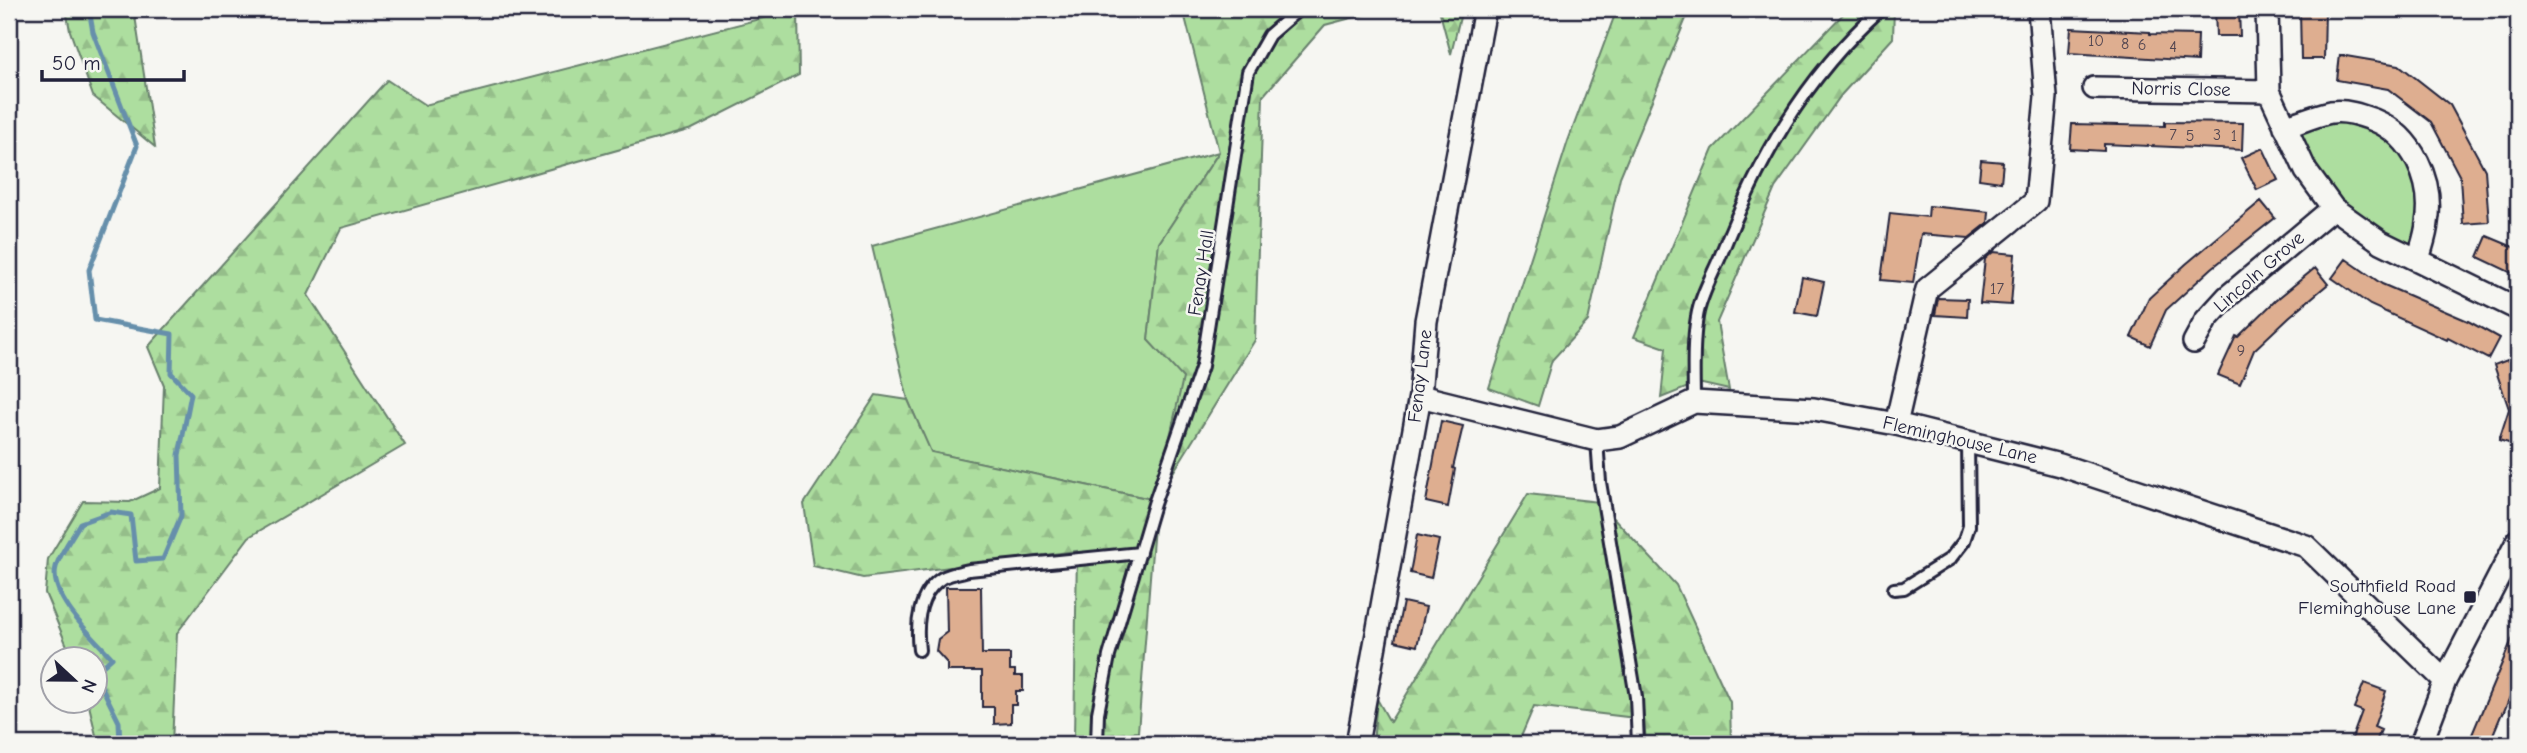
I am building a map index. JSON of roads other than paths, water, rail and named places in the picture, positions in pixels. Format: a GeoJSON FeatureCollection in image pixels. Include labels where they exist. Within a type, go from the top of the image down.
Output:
{"type":"FeatureCollection","features":[{"type":"Feature","properties":{"kind":"street","name":"Fenay Lane"},"geometry":{"type":"LineString","coordinates":[[1357,744],[1420,396],[1426,321],[1485,9]]}},
{"type":"Feature","properties":{"kind":"street"},"geometry":{"type":"LineString","coordinates":[[1896,424],[1927,289],[2036,201],[2046,97],[2039,9]]}},
{"type":"Feature","properties":{"kind":"street"},"geometry":{"type":"LineString","coordinates":[[2267,9],[2269,91],[2306,172],[2333,208],[2381,242],[2518,309]]}},
{"type":"Feature","properties":{"kind":"street","name":"Norris Close"},"geometry":{"type":"LineString","coordinates":[[2094,88],[2269,91]]}},
{"type":"Feature","properties":{"kind":"street"},"geometry":{"type":"LineString","coordinates":[[2284,127],[2333,112],[2356,113],[2380,122],[2399,135],[2415,155],[2424,178],[2428,201],[2428,222],[2418,260]]}},
{"type":"Feature","properties":{"kind":"street","name":"Lincoln Grove"},"geometry":{"type":"LineString","coordinates":[[2193,342],[2206,320],[2227,297],[2333,208]]}},
{"type":"Feature","properties":{"kind":"street","name":"Fleminghouse Lane"},"geometry":{"type":"LineString","coordinates":[[1420,396],[1597,440],[1620,437],[1694,402],[1814,409],[1896,424],[2060,465],[2306,546],[2445,681]]}},
{"type":"Feature","properties":{"kind":"street"},"geometry":{"type":"LineString","coordinates":[[2421,744],[2445,681],[2518,540]]}},
{"type":"Feature","properties":{"kind":"lane","name":"Fenay Hall"},"geometry":{"type":"LineString","coordinates":[[1097,744],[1098,713],[1109,656],[1140,552],[1202,366],[1248,72],[1269,35],[1299,9]]}},
{"type":"Feature","properties":{"kind":"lane"},"geometry":{"type":"LineString","coordinates":[[1694,402],[1693,355],[1697,314],[1749,188],[1779,132],[1825,64],[1881,9]]}},
{"type":"Feature","properties":{"kind":"lane"},"geometry":{"type":"LineString","coordinates":[[1597,440],[1600,482],[1636,697],[1638,744]]}},
{"type":"Feature","properties":{"kind":"lane"},"geometry":{"type":"LineString","coordinates":[[1894,589],[1904,588],[1950,559],[1964,541],[1969,526],[1968,442]]}},
{"type":"Feature","properties":{"kind":"lane"},"geometry":{"type":"LineString","coordinates":[[919,650],[918,615],[931,588],[943,577],[969,570],[1140,552]]}},
{"type":"Feature","properties":{"kind":"waterway"},"geometry":{"type":"LineString","coordinates":[[89,9],[93,32],[137,146],[89,270],[95,320],[172,334],[171,373],[191,394],[179,455],[181,516],[163,559],[136,561],[131,515],[111,512],[80,523],[56,567],[55,578],[65,603],[112,658],[95,673],[119,722],[120,744]]}},
{"type":"Feature","properties":{"kind":"place","name":"Southfield Road Fleminghouse Lane"},"geometry":{"type":"Point","coordinates":[2470,597]}}]}
